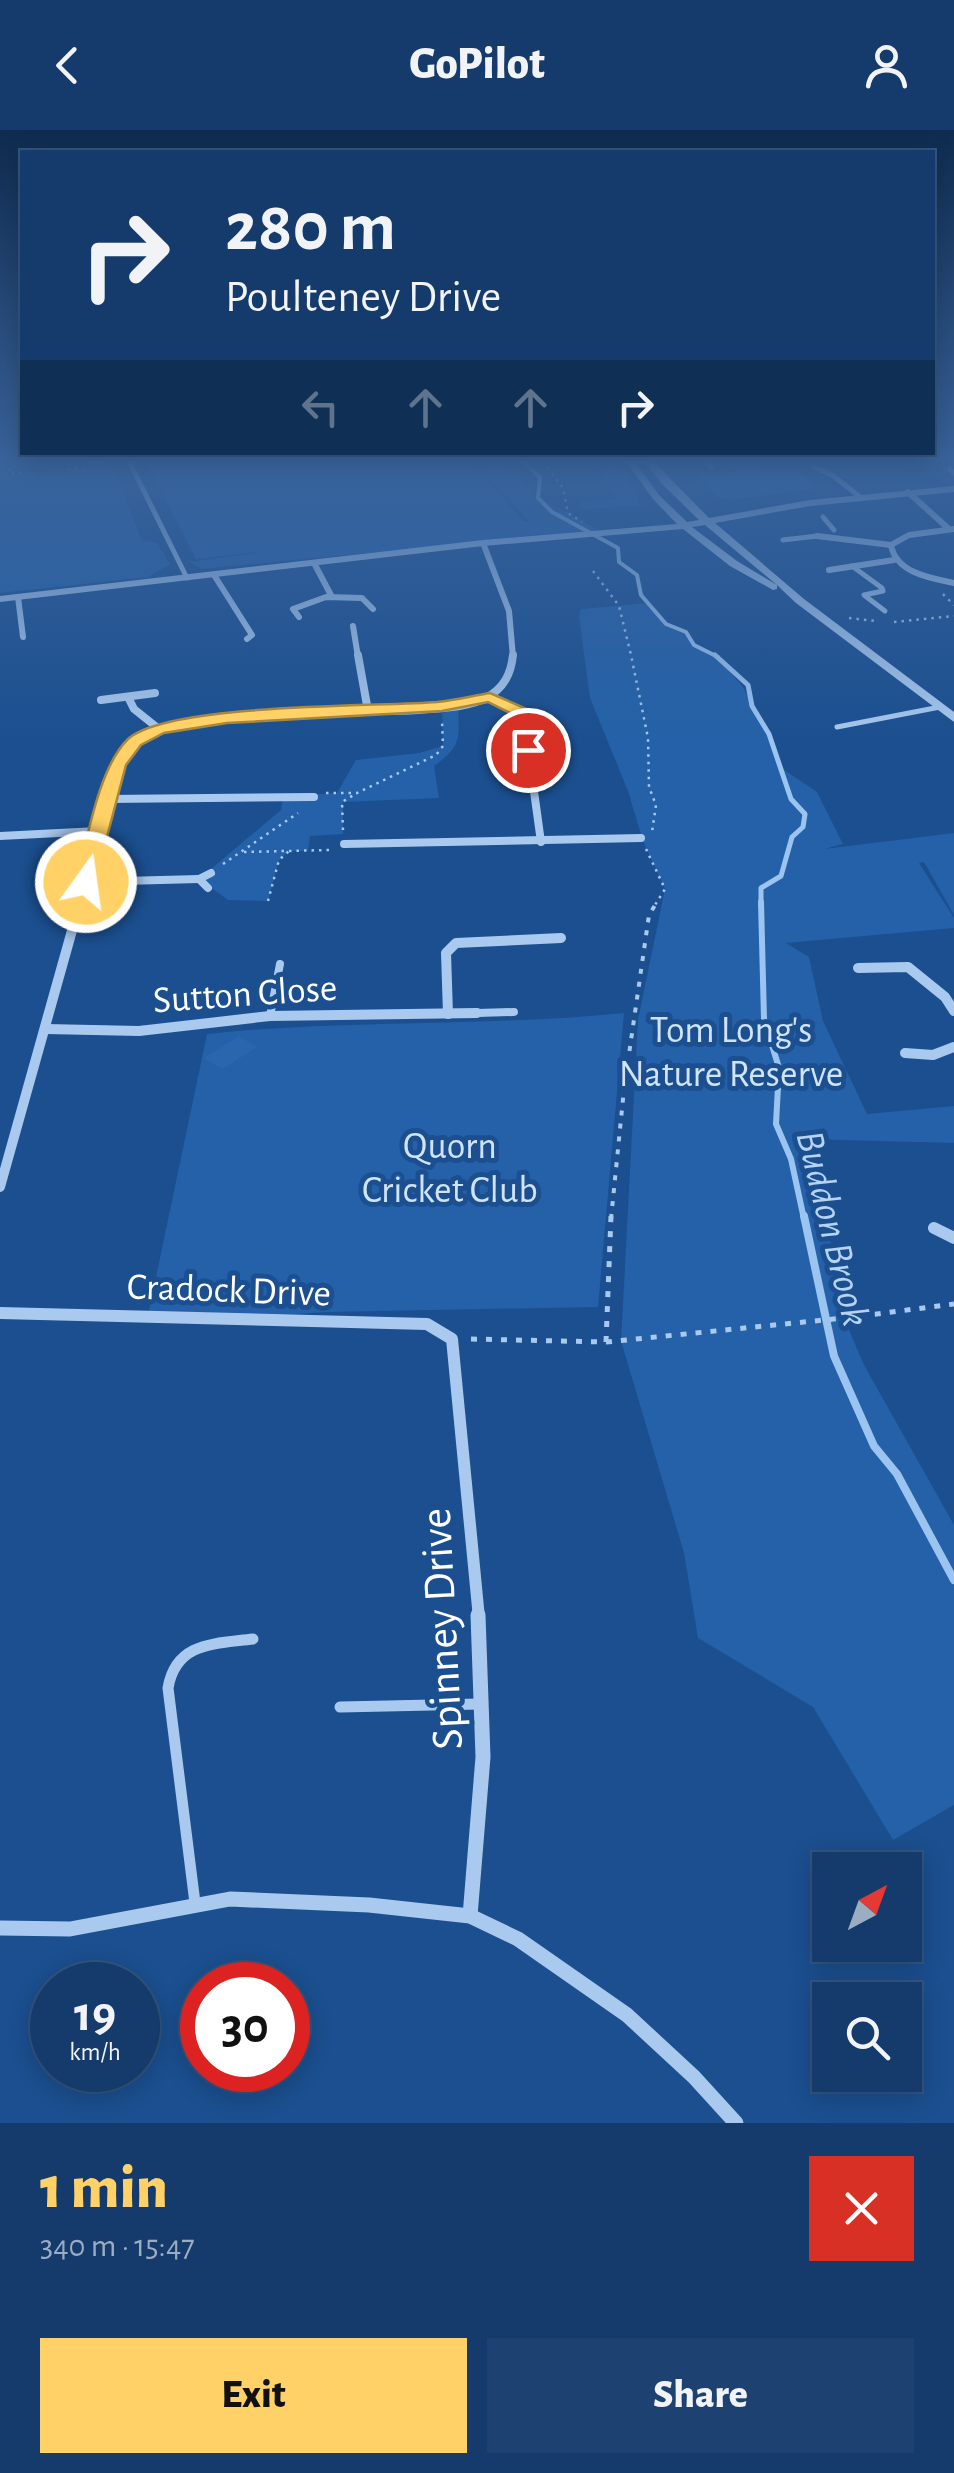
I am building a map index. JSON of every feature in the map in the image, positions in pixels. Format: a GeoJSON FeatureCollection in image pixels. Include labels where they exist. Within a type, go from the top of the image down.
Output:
{"type":"FeatureCollection","features":[{"type":"Feature","properties":{"kind":"street"},"geometry":{"type":"LineString","coordinates":[[0,599],[394,554]]}},
{"type":"Feature","properties":{"kind":"street"},"geometry":{"type":"LineString","coordinates":[[0,1187],[2,1167],[46,1029],[98,830],[124,751],[159,728],[227,718],[442,706],[490,697],[506,685],[512,665],[512,637],[506,604],[487,554]]}},
{"type":"Feature","properties":{"kind":"street"},"geometry":{"type":"LineString","coordinates":[[725,554],[763,582],[800,601]]}},
{"type":"Feature","properties":{"kind":"street"},"geometry":{"type":"LineString","coordinates":[[746,554],[800,601],[954,718]]}},
{"type":"Feature","properties":{"kind":"street"},"geometry":{"type":"LineString","coordinates":[[893,554],[894,560]]}},
{"type":"Feature","properties":{"kind":"street"},"geometry":{"type":"LineString","coordinates":[[829,570],[894,560],[950,582]]}},
{"type":"Feature","properties":{"kind":"street"},"geometry":{"type":"LineString","coordinates":[[836,561],[848,567]]}},
{"type":"Feature","properties":{"kind":"street"},"geometry":{"type":"LineString","coordinates":[[314,564],[332,597]]}},
{"type":"Feature","properties":{"kind":"street"},"geometry":{"type":"LineString","coordinates":[[214,575],[252,635],[247,638]]}},
{"type":"Feature","properties":{"kind":"street"},"geometry":{"type":"LineString","coordinates":[[937,587],[950,582]]}},
{"type":"Feature","properties":{"kind":"street"},"geometry":{"type":"LineString","coordinates":[[18,597],[23,637]]}},
{"type":"Feature","properties":{"kind":"street"},"geometry":{"type":"LineString","coordinates":[[299,618],[293,609],[300,603],[332,597],[362,598],[373,609]]}},
{"type":"Feature","properties":{"kind":"street"},"geometry":{"type":"LineString","coordinates":[[354,626],[368,711]]}},
{"type":"Feature","properties":{"kind":"street"},"geometry":{"type":"LineString","coordinates":[[101,700],[155,693]]}},
{"type":"Feature","properties":{"kind":"street"},"geometry":{"type":"LineString","coordinates":[[128,697],[134,710],[159,728]]}},
{"type":"Feature","properties":{"kind":"street"},"geometry":{"type":"LineString","coordinates":[[490,697],[515,708],[524,719],[541,842]]}},
{"type":"Feature","properties":{"kind":"street"},"geometry":{"type":"LineString","coordinates":[[281,810],[283,797]]}},
{"type":"Feature","properties":{"kind":"street"},"geometry":{"type":"LineString","coordinates":[[108,799],[314,797]]}},
{"type":"Feature","properties":{"kind":"street"},"geometry":{"type":"LineString","coordinates":[[374,844],[375,829]]}},
{"type":"Feature","properties":{"kind":"street"},"geometry":{"type":"LineString","coordinates":[[0,836],[98,830]]}},
{"type":"Feature","properties":{"kind":"street"},"geometry":{"type":"LineString","coordinates":[[344,844],[641,838]]}},
{"type":"Feature","properties":{"kind":"street"},"geometry":{"type":"LineString","coordinates":[[86,882],[199,879],[210,873]]}},
{"type":"Feature","properties":{"kind":"street"},"geometry":{"type":"LineString","coordinates":[[199,879],[208,888]]}},
{"type":"Feature","properties":{"kind":"street"},"geometry":{"type":"LineString","coordinates":[[448,1014],[446,953],[456,943],[561,938]]}},
{"type":"Feature","properties":{"kind":"street"},"geometry":{"type":"LineString","coordinates":[[858,968],[908,966],[934,986],[954,1011]]}},
{"type":"Feature","properties":{"kind":"street","name":"Sutton Close"},"geometry":{"type":"LineString","coordinates":[[46,1029],[139,1031],[270,1016],[477,1013]]}},
{"type":"Feature","properties":{"kind":"street"},"geometry":{"type":"LineString","coordinates":[[905,1054],[933,1054],[954,1047]]}},
{"type":"Feature","properties":{"kind":"street"},"geometry":{"type":"LineString","coordinates":[[934,1228],[954,1238]]}},
{"type":"Feature","properties":{"kind":"street","name":"Cradock Drive"},"geometry":{"type":"LineString","coordinates":[[0,1313],[427,1324],[452,1339]]}},
{"type":"Feature","properties":{"kind":"street","name":"Spinney Drive"},"geometry":{"type":"LineString","coordinates":[[452,1339],[484,1704],[483,1784],[470,1916]]}},
{"type":"Feature","properties":{"kind":"street"},"geometry":{"type":"LineString","coordinates":[[0,1928],[70,1929],[230,1899],[369,1905],[470,1916],[518,1938],[627,2015],[694,2076],[736,2123]]}},
{"type":"Feature","properties":{"kind":"lane"},"geometry":{"type":"LineString","coordinates":[[175,554],[187,578]]}},
{"type":"Feature","properties":{"kind":"lane"},"geometry":{"type":"LineString","coordinates":[[848,567],[882,588],[884,591],[864,595],[885,611]]}},
{"type":"Feature","properties":{"kind":"lane"},"geometry":{"type":"LineString","coordinates":[[837,727],[940,707]]}},
{"type":"Feature","properties":{"kind":"lane"},"geometry":{"type":"LineString","coordinates":[[270,1016],[280,964]]}},
{"type":"Feature","properties":{"kind":"lane"},"geometry":{"type":"LineString","coordinates":[[477,1013],[514,1012]]}},
{"type":"Feature","properties":{"kind":"lane"},"geometry":{"type":"LineString","coordinates":[[196,1904],[169,1672],[181,1654],[192,1649],[253,1639]]}},
{"type":"Feature","properties":{"kind":"lane"},"geometry":{"type":"LineString","coordinates":[[340,1707],[484,1704]]}},
{"type":"Feature","properties":{"kind":"path"},"geometry":{"type":"LineString","coordinates":[[593,570],[619,606],[648,738],[647,768],[656,805],[655,830],[641,838],[665,889],[649,914],[624,1089],[612,1192],[606,1342]]}},
{"type":"Feature","properties":{"kind":"path"},"geometry":{"type":"LineString","coordinates":[[240,852],[328,850],[344,844],[342,802],[440,751],[442,706]]}},
{"type":"Feature","properties":{"kind":"path"},"geometry":{"type":"LineString","coordinates":[[210,873],[313,803],[314,793],[357,793]]}},
{"type":"Feature","properties":{"kind":"path"},"geometry":{"type":"LineString","coordinates":[[268,901],[279,860],[289,851]]}},
{"type":"Feature","properties":{"kind":"path"},"geometry":{"type":"LineString","coordinates":[[834,1319],[954,1304]]}},
{"type":"Feature","properties":{"kind":"path"},"geometry":{"type":"LineString","coordinates":[[452,1339],[606,1342],[843,1318]]}},
{"type":"Feature","properties":{"kind":"green space"},"geometry":{"type":"Polygon","coordinates":[[[0,554],[164,554],[170,564],[148,577],[0,593],[0,554]]]}},
{"type":"Feature","properties":{"kind":"green space"},"geometry":{"type":"Polygon","coordinates":[[[193,554],[241,554],[196,559],[193,554]]]}},
{"type":"Feature","properties":{"kind":"green space"},"geometry":{"type":"Polygon","coordinates":[[[247,554],[359,554],[202,569],[190,562],[247,554]]]}},
{"type":"Feature","properties":{"kind":"green space","name":"Tom Long's Nature Reserve"},"geometry":{"type":"Polygon","coordinates":[[[648,603],[664,621],[686,632],[694,645],[716,655],[742,686],[770,737],[780,767],[817,792],[843,844],[824,849],[954,833],[954,915],[924,862],[919,863],[954,918],[954,928],[786,943],[809,957],[823,1021],[867,1114],[954,1106],[954,1143],[804,1139],[801,1133],[833,1250],[844,1318],[864,1365],[954,1525],[954,1805],[893,1840],[813,1707],[698,1638],[684,1553],[621,1341],[638,1020],[665,889],[590,698],[579,616],[581,609],[648,603]]]}},
{"type":"Feature","properties":{"kind":"green space"},"geometry":{"type":"Polygon","coordinates":[[[458,704],[455,746],[434,766],[439,798],[343,802],[343,834],[310,836],[308,851],[289,851],[279,860],[268,901],[228,900],[199,879],[281,810],[283,797],[337,793],[356,760],[419,753],[443,746],[442,706],[458,704]]]}},
{"type":"Feature","properties":{"kind":"green space","name":"Quorn Cricket Club"},"geometry":{"type":"Polygon","coordinates":[[[624,1013],[598,1307],[327,1312],[217,1319],[148,1315],[207,1034],[624,1013]]]}},
{"type":"Feature","properties":{"kind":"building"},"geometry":{"type":"Polygon","coordinates":[[[239,1036],[257,1047],[222,1069],[204,1058],[239,1036]]]}},
{"type":"Feature","properties":{"kind":"waterway","name":"Buddon Brook"},"geometry":{"type":"LineString","coordinates":[[618,554],[619,562],[637,575],[641,595],[666,624],[686,632],[694,645],[716,656]]}},
{"type":"Feature","properties":{"kind":"waterway","name":"Buddon Brook"},"geometry":{"type":"LineString","coordinates":[[716,656],[748,685],[752,706],[769,734],[791,799],[805,814],[803,827],[792,837],[781,876],[761,888],[761,902]]}},
{"type":"Feature","properties":{"kind":"waterway","name":"Buddon Brook"},"geometry":{"type":"LineString","coordinates":[[761,902],[764,1019],[779,1068],[776,1124],[791,1159],[804,1219]]}},
{"type":"Feature","properties":{"kind":"waterway","name":"Buddon Brook"},"geometry":{"type":"LineString","coordinates":[[804,1216],[834,1356],[874,1446],[897,1474],[954,1580]]}},
{"type":"Feature","properties":{"kind":"route"},"geometry":{"type":"LineString","coordinates":[[86,882],[124,751],[159,728],[227,718],[442,706],[490,697],[521,713],[528,750]]}}]}
